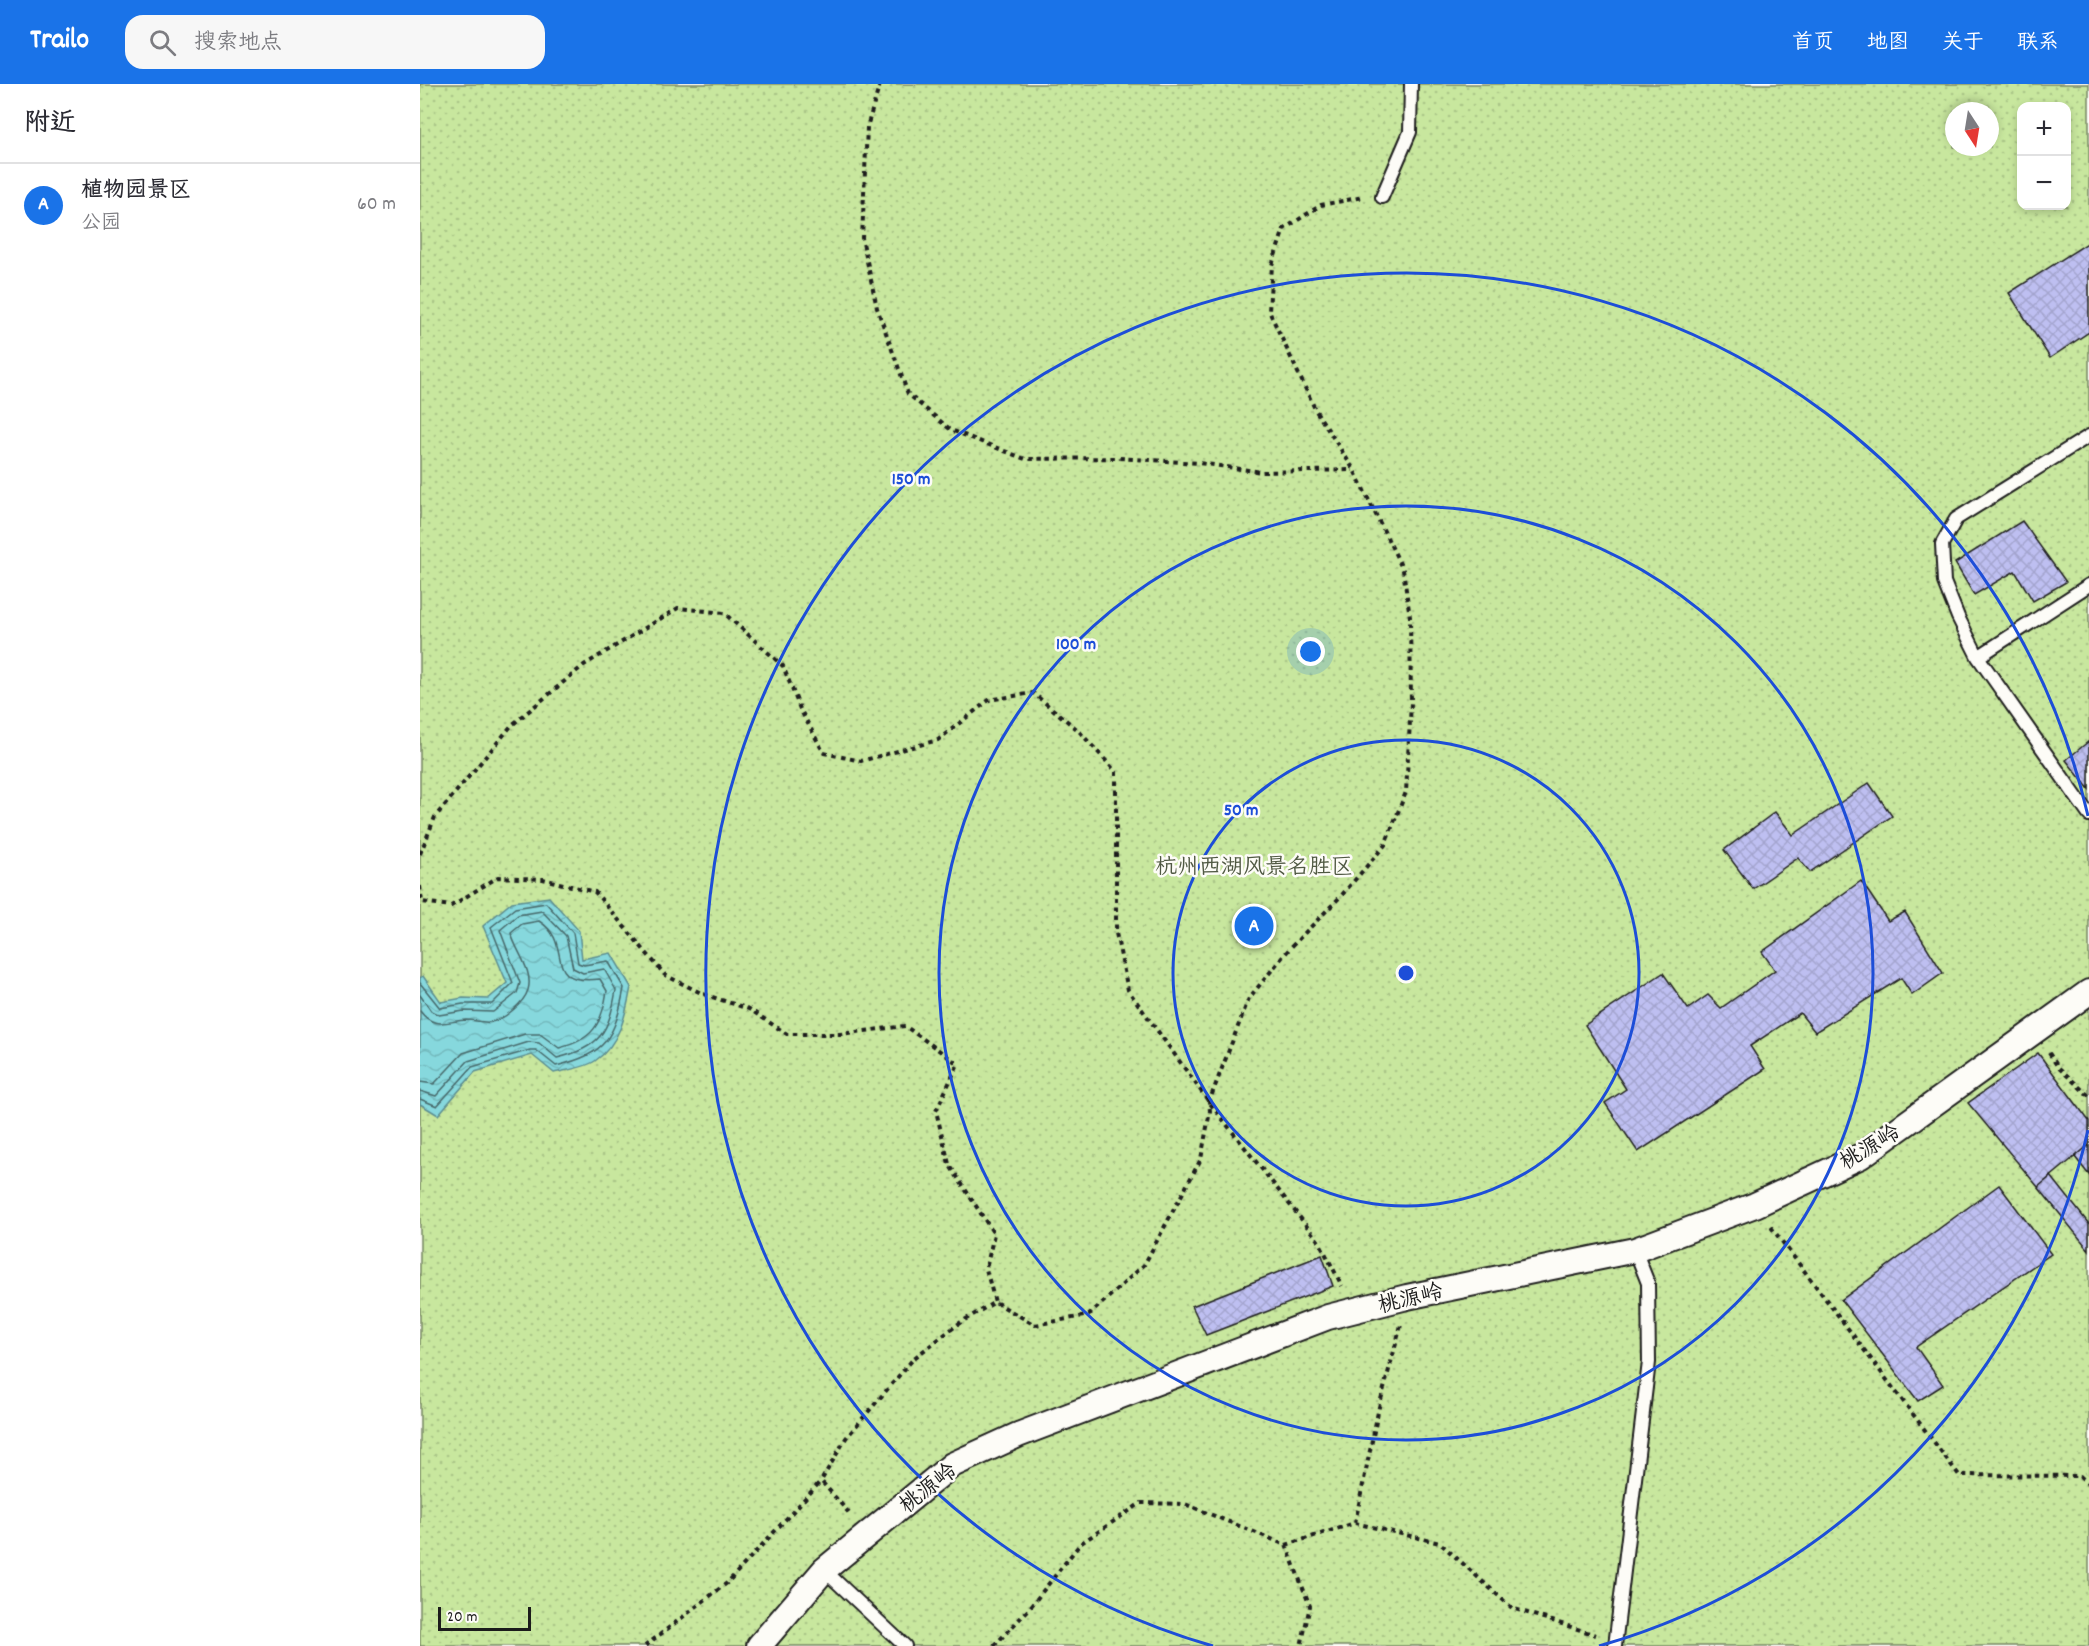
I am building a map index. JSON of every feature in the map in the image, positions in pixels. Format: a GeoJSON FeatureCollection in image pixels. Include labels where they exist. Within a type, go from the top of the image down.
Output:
{"type":"FeatureCollection","features":[{"type":"Feature","properties":{"kind":"street","name":"桃源岭"},"geometry":{"type":"LineString","coordinates":[[759,1646],[824,1570],[952,1465],[1018,1435],[1328,1317],[1407,1296],[1635,1250],[1755,1205],[1861,1156],[2089,992]]}},
{"type":"Feature","properties":{"kind":"lane"},"geometry":{"type":"LineString","coordinates":[[1382,197],[1410,132],[1411,84]]}},
{"type":"Feature","properties":{"kind":"lane"},"geometry":{"type":"LineString","coordinates":[[2089,436],[1956,519],[1942,543],[1944,582],[1978,657],[2089,814]]}},
{"type":"Feature","properties":{"kind":"lane"},"geometry":{"type":"LineString","coordinates":[[1978,657],[2089,585]]}},
{"type":"Feature","properties":{"kind":"lane"},"geometry":{"type":"LineString","coordinates":[[1615,1644],[1649,1362],[1648,1283],[1635,1250]]}},
{"type":"Feature","properties":{"kind":"lane"},"geometry":{"type":"LineString","coordinates":[[824,1570],[905,1646]]}},
{"type":"Feature","properties":{"kind":"path"},"geometry":{"type":"LineString","coordinates":[[880,84],[867,128],[862,238],[864,249],[877,308],[908,394],[951,430],[1024,459],[1118,458],[1199,463],[1262,472],[1354,470]]}},
{"type":"Feature","properties":{"kind":"path"},"geometry":{"type":"LineString","coordinates":[[420,886],[422,902],[451,906],[498,878],[543,879],[595,892],[665,975],[703,994],[749,1009],[787,1034],[840,1034],[905,1026],[958,1064],[936,1111],[949,1164],[994,1234],[986,1269],[995,1302],[1035,1325],[1089,1315],[1143,1265],[1201,1159],[1210,1110],[1209,1102],[1249,998],[1290,948],[1341,896],[1385,845],[1406,792],[1411,704],[1410,617],[1403,570],[1354,470],[1316,411],[1269,311],[1272,265],[1284,229],[1321,206],[1362,197],[1382,197]]}},
{"type":"Feature","properties":{"kind":"path"},"geometry":{"type":"LineString","coordinates":[[420,854],[435,817],[512,725],[584,665],[678,608],[724,613],[783,666],[800,709],[824,753],[861,761],[938,740],[989,699],[1033,693],[1078,730],[1116,772],[1116,933],[1128,990],[1209,1102],[1320,1243],[1354,1310]]}},
{"type":"Feature","properties":{"kind":"path"},"geometry":{"type":"LineString","coordinates":[[2035,1033],[2058,1066],[2089,1096]]}},
{"type":"Feature","properties":{"kind":"path"},"geometry":{"type":"LineString","coordinates":[[1755,1205],[1959,1475],[2080,1476],[2089,1485]]}},
{"type":"Feature","properties":{"kind":"path"},"geometry":{"type":"LineString","coordinates":[[1355,1523],[1379,1407],[1397,1345],[1407,1296]]}},
{"type":"Feature","properties":{"kind":"path"},"geometry":{"type":"LineString","coordinates":[[645,1646],[727,1583],[821,1481],[846,1438],[914,1358],[961,1322],[995,1302]]}},
{"type":"Feature","properties":{"kind":"path"},"geometry":{"type":"LineString","coordinates":[[821,1481],[867,1534]]}},
{"type":"Feature","properties":{"kind":"path"},"geometry":{"type":"LineString","coordinates":[[994,1646],[1028,1610],[1080,1544],[1141,1503],[1185,1504],[1286,1545],[1355,1523],[1440,1543],[1512,1608],[1615,1644]]}},
{"type":"Feature","properties":{"kind":"path"},"geometry":{"type":"LineString","coordinates":[[1286,1545],[1310,1606],[1301,1646]]}},
{"type":"Feature","properties":{"kind":"path"},"geometry":{"type":"LineString","coordinates":[[1000,1640],[1005,1646]]}},
{"type":"Feature","properties":{"kind":"green space","name":"杭州西湖风景名胜区"},"geometry":{"type":"Polygon","coordinates":[[[420,84],[2089,84],[2089,1646],[420,1646],[420,84]]]}},
{"type":"Feature","properties":{"kind":"water"},"geometry":{"type":"Polygon","coordinates":[[[549,897],[579,931],[582,959],[611,953],[631,987],[624,1018],[616,1037],[604,1054],[595,1061],[575,1068],[554,1073],[532,1055],[475,1072],[438,1115],[420,1104],[420,978],[423,976],[441,1002],[463,998],[488,999],[507,983],[483,926],[512,902],[549,897]]]}},
{"type":"Feature","properties":{"kind":"building"},"geometry":{"type":"Polygon","coordinates":[[[2089,242],[2089,332],[2050,358],[2009,293],[2089,242]]]}},
{"type":"Feature","properties":{"kind":"building"},"geometry":{"type":"Polygon","coordinates":[[[2022,521],[2066,582],[2033,601],[2015,571],[1974,595],[1955,563],[2022,521]]]}},
{"type":"Feature","properties":{"kind":"building"},"geometry":{"type":"Polygon","coordinates":[[[2089,741],[2089,789],[2066,760],[2089,741]]]}},
{"type":"Feature","properties":{"kind":"building"},"geometry":{"type":"Polygon","coordinates":[[[1869,783],[1892,816],[1810,872],[1798,858],[1753,889],[1724,850],[1775,812],[1793,835],[1869,783]]]}},
{"type":"Feature","properties":{"kind":"building"},"geometry":{"type":"Polygon","coordinates":[[[1861,881],[1888,921],[1905,912],[1943,973],[1912,995],[1901,978],[1815,1032],[1800,1013],[1750,1046],[1765,1069],[1638,1152],[1605,1103],[1626,1089],[1585,1025],[1663,973],[1688,1009],[1708,995],[1721,1008],[1775,970],[1762,952],[1861,881]]]}},
{"type":"Feature","properties":{"kind":"building"},"geometry":{"type":"Polygon","coordinates":[[[2038,1053],[2089,1121],[2089,1145],[2038,1187],[1968,1103],[2038,1053]]]}},
{"type":"Feature","properties":{"kind":"building"},"geometry":{"type":"Polygon","coordinates":[[[2089,1145],[2089,1175],[2075,1157],[2089,1145]]]}},
{"type":"Feature","properties":{"kind":"building"},"geometry":{"type":"Polygon","coordinates":[[[2051,1176],[2089,1224],[2089,1250],[2038,1187],[2051,1176]]]}},
{"type":"Feature","properties":{"kind":"building"},"geometry":{"type":"Polygon","coordinates":[[[1999,1185],[2051,1254],[1916,1347],[1943,1385],[1918,1401],[1841,1300],[1999,1185]]]}},
{"type":"Feature","properties":{"kind":"building"},"geometry":{"type":"Polygon","coordinates":[[[1322,1255],[1333,1286],[1206,1335],[1192,1306],[1322,1255]]]}},
{"type":"Feature","properties":{"kind":"place","name":"植物园景区"},"geometry":{"type":"Point","coordinates":[1254,926]}}]}
